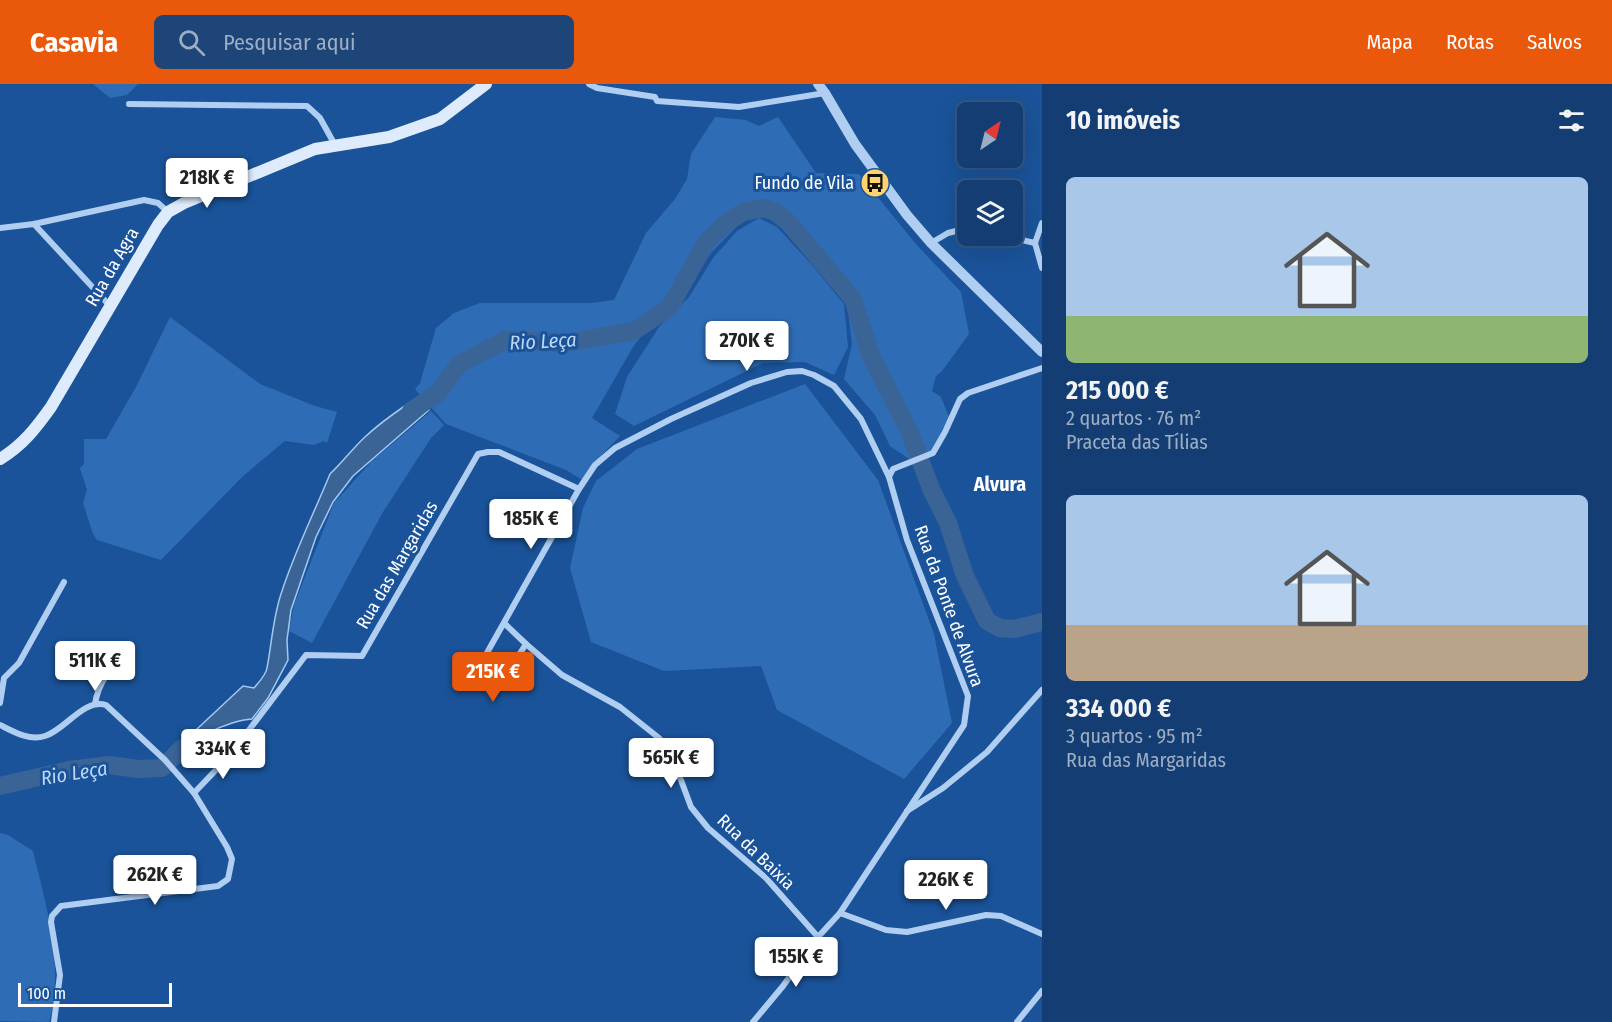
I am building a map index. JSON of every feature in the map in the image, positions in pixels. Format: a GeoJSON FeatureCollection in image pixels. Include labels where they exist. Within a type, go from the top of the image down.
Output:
{"type":"FeatureCollection","features":[{"type":"Feature","properties":{"kind":"main road","name":"Rua da Agra"},"geometry":{"type":"LineString","coordinates":[[0,459],[16,449],[32,434],[51,407],[158,225],[168,212],[219,187],[315,149],[389,137],[440,119],[486,84]]}},
{"type":"Feature","properties":{"kind":"street"},"geometry":{"type":"LineString","coordinates":[[589,84],[597,88],[655,97],[657,101],[739,107],[822,87],[855,144],[931,243],[1042,352]]}},
{"type":"Feature","properties":{"kind":"street"},"geometry":{"type":"LineString","coordinates":[[129,104],[307,106],[320,118],[335,145]]}},
{"type":"Feature","properties":{"kind":"street"},"geometry":{"type":"LineString","coordinates":[[1,227],[34,224],[144,200],[158,203],[168,212]]}},
{"type":"Feature","properties":{"kind":"street"},"geometry":{"type":"LineString","coordinates":[[1042,223],[1035,243],[1042,268]]}},
{"type":"Feature","properties":{"kind":"street"},"geometry":{"type":"LineString","coordinates":[[34,224],[110,306]]}},
{"type":"Feature","properties":{"kind":"street"},"geometry":{"type":"LineString","coordinates":[[931,243],[948,233],[957,231]]}},
{"type":"Feature","properties":{"kind":"street"},"geometry":{"type":"LineString","coordinates":[[1023,240],[1035,243]]}},
{"type":"Feature","properties":{"kind":"street"},"geometry":{"type":"LineString","coordinates":[[889,477],[893,470],[933,453],[960,399],[978,389],[1042,368]]}},
{"type":"Feature","properties":{"kind":"street","name":"Rua da Ponte de Alvura"},"geometry":{"type":"LineString","coordinates":[[526,644],[496,691],[470,683],[579,489],[595,465],[615,448],[671,419],[752,383],[787,372],[802,371],[834,386],[861,419],[889,477],[907,540],[968,696],[964,725],[840,913],[818,937],[783,986],[753,1022]]}},
{"type":"Feature","properties":{"kind":"street","name":"Rua das Margaridas"},"geometry":{"type":"LineString","coordinates":[[249,730],[306,655],[362,656],[478,454],[499,453],[579,489]]}},
{"type":"Feature","properties":{"kind":"street"},"geometry":{"type":"LineString","coordinates":[[0,703],[4,678],[20,663],[64,582]]}},
{"type":"Feature","properties":{"kind":"street","name":"Rua da Baixia"},"geometry":{"type":"LineString","coordinates":[[504,623],[562,675],[620,707],[659,738],[672,756],[691,807],[708,828],[766,878],[818,937]]}},
{"type":"Feature","properties":{"kind":"street"},"geometry":{"type":"LineString","coordinates":[[95,704],[97,689],[102,681],[129,651]]}},
{"type":"Feature","properties":{"kind":"street"},"geometry":{"type":"LineString","coordinates":[[904,813],[944,788],[987,752],[1042,690]]}},
{"type":"Feature","properties":{"kind":"street"},"geometry":{"type":"LineString","coordinates":[[0,725],[23,736],[45,736],[95,704],[106,705],[180,776],[194,794],[232,859],[228,879],[218,886],[61,906],[52,916],[51,922],[60,975],[54,1022]]}},
{"type":"Feature","properties":{"kind":"street"},"geometry":{"type":"LineString","coordinates":[[194,794],[235,750]]}},
{"type":"Feature","properties":{"kind":"street"},"geometry":{"type":"LineString","coordinates":[[840,913],[886,930],[907,932],[986,915],[1001,916],[1042,934]]}},
{"type":"Feature","properties":{"kind":"street"},"geometry":{"type":"LineString","coordinates":[[1017,1022],[1042,991]]}},
{"type":"Feature","properties":{"kind":"shaded area"},"geometry":{"type":"Polygon","coordinates":[[[93,84],[138,84],[127,95],[110,98],[93,84]]]}},
{"type":"Feature","properties":{"kind":"shaded area"},"geometry":{"type":"Polygon","coordinates":[[[715,117],[746,120],[759,126],[778,117],[816,173],[859,174],[915,243],[961,292],[969,334],[936,376],[932,391],[941,397],[949,417],[931,451],[909,459],[890,446],[875,415],[844,379],[852,344],[847,303],[785,228],[766,215],[745,218],[711,253],[669,313],[645,331],[633,347],[592,418],[620,436],[594,463],[582,480],[566,470],[446,424],[415,389],[420,383],[436,328],[454,313],[480,303],[591,303],[614,300],[646,233],[675,199],[687,179],[691,154],[715,117]]]}},
{"type":"Feature","properties":{"kind":"shaded area"},"geometry":{"type":"Polygon","coordinates":[[[759,218],[777,227],[844,304],[848,347],[834,375],[805,362],[763,363],[634,426],[615,414],[627,377],[659,327],[689,297],[713,258],[737,231],[759,218]]]}},
{"type":"Feature","properties":{"kind":"shaded area"},"geometry":{"type":"Polygon","coordinates":[[[170,317],[260,384],[315,406],[337,412],[327,443],[324,441],[314,445],[285,441],[243,476],[161,560],[97,540],[83,503],[87,490],[80,468],[84,464],[84,439],[106,439],[136,387],[170,317]]]}},
{"type":"Feature","properties":{"kind":"shaded area"},"geometry":{"type":"Polygon","coordinates":[[[805,384],[878,480],[934,634],[952,723],[904,779],[777,710],[761,666],[664,671],[591,642],[570,568],[583,508],[596,481],[637,449],[805,384]]]}},
{"type":"Feature","properties":{"kind":"shaded area"},"geometry":{"type":"Polygon","coordinates":[[[429,390],[429,410],[353,476],[333,502],[316,537],[291,610],[287,640],[288,660],[268,698],[252,719],[231,723],[196,740],[179,756],[175,765],[167,757],[243,686],[254,688],[265,673],[282,591],[330,474],[372,430],[429,390]]]}},
{"type":"Feature","properties":{"kind":"shaded area"},"geometry":{"type":"Polygon","coordinates":[[[431,411],[444,425],[431,438],[383,512],[312,643],[289,631],[294,605],[334,503],[372,461],[431,411]]]}},
{"type":"Feature","properties":{"kind":"shaded area"},"geometry":{"type":"Polygon","coordinates":[[[0,833],[8,835],[33,851],[52,936],[55,979],[49,1022],[0,1021],[0,833]]]}},
{"type":"Feature","properties":{"kind":"waterway","name":"Rio Leça"},"geometry":{"type":"LineString","coordinates":[[411,411],[438,393],[459,364],[506,340],[566,343],[634,331],[670,307],[706,242],[725,224],[743,212],[764,208],[775,212],[788,222],[853,299],[871,356],[909,431],[932,491],[948,523],[965,576],[987,621],[1000,628],[1014,629],[1042,622]]}},
{"type":"Feature","properties":{"kind":"waterway","name":"Rio Leça"},"geometry":{"type":"LineString","coordinates":[[0,786],[69,770],[109,765],[138,769],[162,768],[182,748]]}},
{"type":"Feature","properties":{"kind":"tunnel"},"geometry":{"type":"LineString","coordinates":[[235,750],[249,730]]}},
{"type":"Feature","properties":{"kind":"place","name":"Fundo de Vila"},"geometry":{"type":"Point","coordinates":[875,183]}},
{"type":"Feature","properties":{"kind":"district","name":"Alvura"},"geometry":{"type":"Point","coordinates":[1000,484]}}]}
